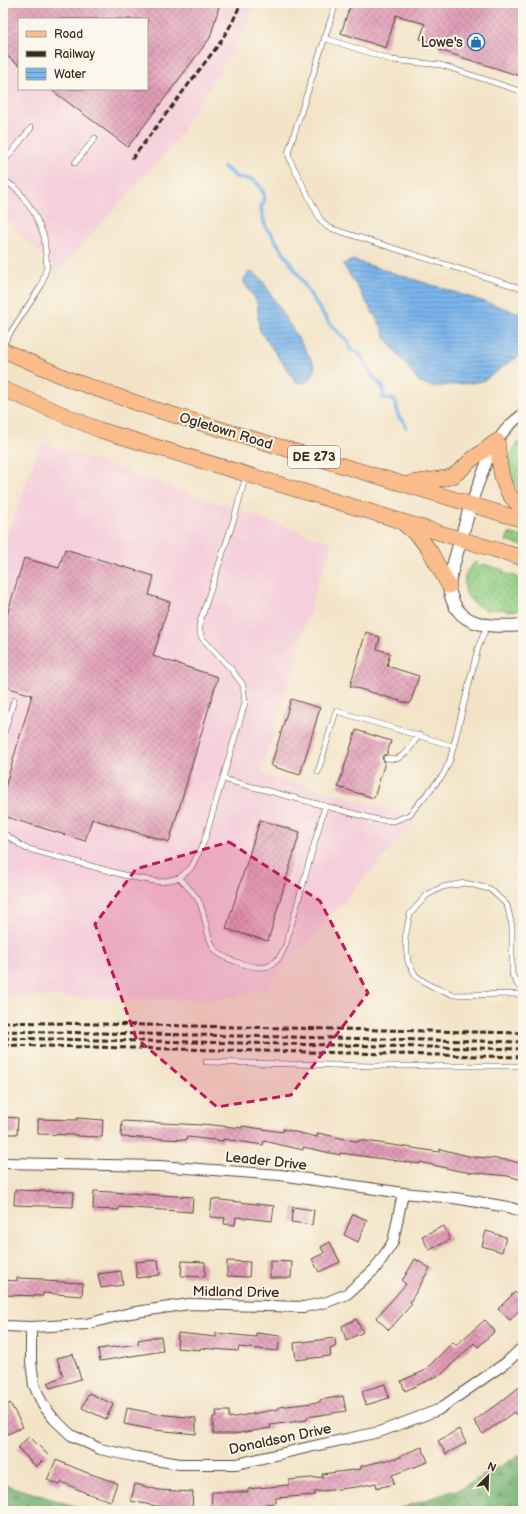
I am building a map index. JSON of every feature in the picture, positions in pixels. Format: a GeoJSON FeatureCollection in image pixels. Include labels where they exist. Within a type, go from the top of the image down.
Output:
{"type":"FeatureCollection","features":[{"type":"Feature","properties":{"kind":"main road","name":"Ogletown Road"},"geometry":{"type":"LineString","coordinates":[[3,350],[71,380],[157,410],[523,520]]}},
{"type":"Feature","properties":{"kind":"main road","name":"DE 273"},"geometry":{"type":"LineString","coordinates":[[3,389],[100,430],[523,558]]}},
{"type":"Feature","properties":{"kind":"main road"},"geometry":{"type":"LineString","coordinates":[[405,484],[453,476],[471,460],[497,441],[503,482],[507,492],[523,509]]}},
{"type":"Feature","properties":{"kind":"main road"},"geometry":{"type":"LineString","coordinates":[[399,520],[420,538],[430,551],[448,586]]}},
{"type":"Feature","properties":{"kind":"street"},"geometry":{"type":"LineString","coordinates":[[523,414],[510,424],[497,441],[484,465],[460,538],[448,586],[453,603],[458,612],[467,620],[487,625],[523,625]]}},
{"type":"Feature","properties":{"kind":"street","name":"Leader Drive"},"geometry":{"type":"LineString","coordinates":[[3,1163],[159,1166],[272,1175],[403,1193],[454,1198],[508,1207],[523,1212]]}},
{"type":"Feature","properties":{"kind":"street","name":"Midland Drive"},"geometry":{"type":"LineString","coordinates":[[3,1326],[86,1324],[130,1313],[189,1304],[304,1307],[327,1302],[347,1294],[375,1269],[393,1242],[403,1193]]}},
{"type":"Feature","properties":{"kind":"street","name":"Donaldson Drive"},"geometry":{"type":"LineString","coordinates":[[31,1326],[31,1362],[34,1386],[43,1405],[54,1419],[71,1435],[100,1449],[180,1464],[237,1464],[379,1432],[438,1410],[507,1362],[523,1347]]}},
{"type":"Feature","properties":{"kind":"lane"},"geometry":{"type":"LineString","coordinates":[[336,3],[288,153],[291,162],[320,219],[327,227],[523,290]]}},
{"type":"Feature","properties":{"kind":"lane"},"geometry":{"type":"LineString","coordinates":[[324,38],[392,60],[441,65],[523,92]]}},
{"type":"Feature","properties":{"kind":"lane"},"geometry":{"type":"LineString","coordinates":[[3,163],[31,128]]}},
{"type":"Feature","properties":{"kind":"lane"},"geometry":{"type":"LineString","coordinates":[[75,163],[95,138]]}},
{"type":"Feature","properties":{"kind":"lane"},"geometry":{"type":"LineString","coordinates":[[3,179],[18,190],[34,213],[44,236],[47,266],[42,286],[3,344]]}},
{"type":"Feature","properties":{"kind":"lane"},"geometry":{"type":"LineString","coordinates":[[3,833],[25,848],[131,877],[160,882],[179,878],[191,868],[204,842],[245,703],[243,685],[232,670],[201,637],[200,625],[234,519],[246,474]]}},
{"type":"Feature","properties":{"kind":"lane"},"geometry":{"type":"LineString","coordinates":[[223,779],[378,820],[394,821],[409,815],[443,775],[450,760],[478,648],[487,625]]}},
{"type":"Feature","properties":{"kind":"lane"},"geometry":{"type":"LineString","coordinates":[[3,736],[14,700]]}},
{"type":"Feature","properties":{"kind":"lane"},"geometry":{"type":"LineString","coordinates":[[318,772],[336,711],[453,746]]}},
{"type":"Feature","properties":{"kind":"lane"},"geometry":{"type":"LineString","coordinates":[[386,758],[397,759],[406,752],[419,736]]}},
{"type":"Feature","properties":{"kind":"lane"},"geometry":{"type":"LineString","coordinates":[[179,878],[199,902],[214,949],[227,959],[248,965],[268,966],[278,959],[286,944],[325,806]]}},
{"type":"Feature","properties":{"kind":"lane"},"geometry":{"type":"LineString","coordinates":[[523,987],[518,985],[512,974],[512,926],[507,905],[490,889],[465,883],[442,887],[427,895],[410,914],[405,938],[408,962],[416,976],[431,986],[454,995],[523,994]]}},
{"type":"Feature","properties":{"kind":"lane"},"geometry":{"type":"LineString","coordinates":[[206,1062],[381,1066],[523,1066]]}},
{"type":"Feature","properties":{"kind":"highlighted area"},"geometry":{"type":"Polygon","coordinates":[[[229,842],[320,901],[368,993],[291,1095],[217,1107],[136,1038],[95,924],[136,869],[229,842]]]}},
{"type":"Feature","properties":{"kind":"shaded area"},"geometry":{"type":"Polygon","coordinates":[[[3,3],[257,3],[238,42],[174,143],[59,270],[3,218],[3,3]]]}},
{"type":"Feature","properties":{"kind":"shaded area"},"geometry":{"type":"Polygon","coordinates":[[[42,442],[332,543],[319,579],[262,770],[265,775],[371,804],[417,820],[265,989],[217,1000],[3,996],[3,546],[42,442]]]}},
{"type":"Feature","properties":{"kind":"green space"},"geometry":{"type":"Polygon","coordinates":[[[523,438],[523,496],[513,482],[510,483],[509,464],[514,448],[523,438]]]}},
{"type":"Feature","properties":{"kind":"green space"},"geometry":{"type":"Polygon","coordinates":[[[509,533],[523,537],[523,546],[506,541],[509,533]]]}},
{"type":"Feature","properties":{"kind":"green space"},"geometry":{"type":"Polygon","coordinates":[[[477,562],[478,566],[481,566],[482,564],[504,570],[503,573],[515,576],[523,581],[523,610],[485,610],[471,601],[475,598],[469,599],[464,584],[466,574],[468,569],[477,562]]]}},
{"type":"Feature","properties":{"kind":"green space"},"geometry":{"type":"Polygon","coordinates":[[[523,1453],[523,1511],[392,1511],[462,1488],[523,1453]]]}},
{"type":"Feature","properties":{"kind":"green space"},"geometry":{"type":"Polygon","coordinates":[[[3,1484],[91,1511],[3,1511],[3,1484]]]}},
{"type":"Feature","properties":{"kind":"water"},"geometry":{"type":"Polygon","coordinates":[[[353,260],[523,314],[523,353],[483,381],[433,387],[420,383],[386,339],[381,326],[343,264],[353,260]]]}},
{"type":"Feature","properties":{"kind":"water"},"geometry":{"type":"Polygon","coordinates":[[[249,272],[255,274],[262,280],[314,364],[314,372],[307,381],[300,383],[296,382],[260,331],[257,302],[243,280],[249,272]]]}},
{"type":"Feature","properties":{"kind":"building"},"geometry":{"type":"Polygon","coordinates":[[[3,3],[220,3],[210,38],[128,147],[51,90],[148,90],[148,18],[18,18],[18,64],[3,53],[3,3]]]}},
{"type":"Feature","properties":{"kind":"building","name":"Lowe's"},"geometry":{"type":"Polygon","coordinates":[[[351,3],[523,3],[523,77],[439,50],[440,45],[420,39],[425,24],[396,15],[386,48],[341,33],[351,3]]]}},
{"type":"Feature","properties":{"kind":"building"},"geometry":{"type":"Polygon","coordinates":[[[65,549],[154,576],[149,595],[170,602],[153,656],[218,677],[169,842],[92,819],[85,841],[3,816],[3,794],[32,695],[3,686],[3,628],[24,558],[59,568],[65,549]]]}},
{"type":"Feature","properties":{"kind":"building"},"geometry":{"type":"Polygon","coordinates":[[[366,632],[380,637],[377,649],[390,653],[387,666],[419,676],[410,704],[350,686],[366,632]]]}},
{"type":"Feature","properties":{"kind":"building"},"geometry":{"type":"Polygon","coordinates":[[[291,699],[320,708],[300,775],[271,766],[291,699]]]}},
{"type":"Feature","properties":{"kind":"building"},"geometry":{"type":"Polygon","coordinates":[[[356,730],[391,741],[387,754],[382,757],[385,762],[374,798],[338,787],[356,730]]]}},
{"type":"Feature","properties":{"kind":"building"},"geometry":{"type":"Polygon","coordinates":[[[260,820],[300,832],[268,941],[226,929],[260,820]]]}},
{"type":"Feature","properties":{"kind":"building"},"geometry":{"type":"Polygon","coordinates":[[[3,1117],[18,1118],[17,1134],[3,1134],[3,1117]]]}},
{"type":"Feature","properties":{"kind":"building"},"geometry":{"type":"Polygon","coordinates":[[[77,1118],[103,1120],[102,1137],[38,1134],[38,1119],[77,1120],[77,1118]]]}},
{"type":"Feature","properties":{"kind":"building"},"geometry":{"type":"Polygon","coordinates":[[[122,1121],[202,1124],[242,1128],[242,1126],[283,1132],[283,1129],[317,1137],[318,1133],[359,1142],[359,1140],[439,1152],[440,1149],[477,1158],[508,1160],[523,1164],[523,1180],[508,1176],[459,1171],[420,1162],[420,1164],[340,1153],[340,1155],[303,1147],[303,1150],[264,1141],[263,1145],[223,1139],[223,1141],[187,1137],[186,1140],[121,1137],[122,1121]]]}},
{"type":"Feature","properties":{"kind":"building"},"geometry":{"type":"Polygon","coordinates":[[[15,1190],[74,1192],[73,1207],[14,1205],[15,1190]]]}},
{"type":"Feature","properties":{"kind":"building"},"geometry":{"type":"Polygon","coordinates":[[[94,1191],[193,1197],[192,1212],[119,1207],[119,1210],[93,1209],[94,1191]]]}},
{"type":"Feature","properties":{"kind":"building"},"geometry":{"type":"Polygon","coordinates":[[[212,1199],[274,1206],[272,1221],[236,1217],[235,1225],[224,1224],[225,1218],[210,1217],[212,1199]]]}},
{"type":"Feature","properties":{"kind":"building"},"geometry":{"type":"Polygon","coordinates":[[[293,1207],[314,1210],[312,1225],[291,1222],[293,1207]]]}},
{"type":"Feature","properties":{"kind":"building"},"geometry":{"type":"Polygon","coordinates":[[[353,1214],[367,1220],[358,1242],[344,1235],[353,1214]]]}},
{"type":"Feature","properties":{"kind":"building"},"geometry":{"type":"Polygon","coordinates":[[[444,1226],[450,1240],[429,1250],[422,1236],[444,1226]]]}},
{"type":"Feature","properties":{"kind":"building"},"geometry":{"type":"Polygon","coordinates":[[[486,1231],[506,1237],[502,1252],[482,1246],[486,1231]]]}},
{"type":"Feature","properties":{"kind":"building"},"geometry":{"type":"Polygon","coordinates":[[[330,1242],[340,1262],[319,1272],[312,1259],[324,1253],[321,1247],[330,1242]]]}},
{"type":"Feature","properties":{"kind":"building"},"geometry":{"type":"Polygon","coordinates":[[[415,1259],[430,1268],[410,1302],[412,1304],[389,1330],[376,1318],[406,1284],[402,1281],[415,1259]]]}},
{"type":"Feature","properties":{"kind":"building"},"geometry":{"type":"Polygon","coordinates":[[[158,1260],[160,1275],[137,1278],[135,1262],[158,1260]]]}},
{"type":"Feature","properties":{"kind":"building"},"geometry":{"type":"Polygon","coordinates":[[[182,1261],[205,1262],[205,1277],[181,1276],[182,1261]]]}},
{"type":"Feature","properties":{"kind":"building"},"geometry":{"type":"Polygon","coordinates":[[[227,1261],[250,1262],[249,1277],[227,1276],[227,1261]]]}},
{"type":"Feature","properties":{"kind":"building"},"geometry":{"type":"Polygon","coordinates":[[[270,1261],[292,1262],[291,1278],[270,1278],[270,1261]]]}},
{"type":"Feature","properties":{"kind":"building"},"geometry":{"type":"Polygon","coordinates":[[[121,1271],[123,1285],[101,1288],[98,1274],[121,1271]]]}},
{"type":"Feature","properties":{"kind":"building"},"geometry":{"type":"Polygon","coordinates":[[[17,1278],[83,1283],[82,1296],[43,1293],[43,1296],[3,1295],[3,1280],[17,1281],[17,1278]]]}},
{"type":"Feature","properties":{"kind":"building"},"geometry":{"type":"Polygon","coordinates":[[[515,1292],[523,1300],[523,1306],[510,1320],[498,1309],[515,1292]]]}},
{"type":"Feature","properties":{"kind":"building"},"geometry":{"type":"Polygon","coordinates":[[[356,1319],[363,1332],[346,1341],[342,1326],[356,1319]]]}},
{"type":"Feature","properties":{"kind":"building"},"geometry":{"type":"Polygon","coordinates":[[[485,1320],[495,1331],[478,1347],[474,1343],[442,1374],[405,1391],[401,1381],[424,1371],[453,1342],[456,1345],[485,1320]]]}},
{"type":"Feature","properties":{"kind":"building"},"geometry":{"type":"Polygon","coordinates":[[[178,1333],[216,1337],[216,1333],[256,1337],[256,1333],[280,1336],[278,1351],[239,1347],[238,1351],[200,1348],[200,1350],[177,1348],[178,1333]]]}},
{"type":"Feature","properties":{"kind":"building"},"geometry":{"type":"Polygon","coordinates":[[[161,1336],[163,1351],[100,1361],[98,1349],[139,1344],[138,1340],[161,1336]]]}},
{"type":"Feature","properties":{"kind":"building"},"geometry":{"type":"Polygon","coordinates":[[[335,1338],[336,1346],[330,1349],[331,1356],[296,1360],[294,1343],[335,1338]]]}},
{"type":"Feature","properties":{"kind":"building"},"geometry":{"type":"Polygon","coordinates":[[[73,1354],[81,1379],[50,1388],[48,1383],[63,1376],[57,1358],[73,1354]]]}},
{"type":"Feature","properties":{"kind":"building"},"geometry":{"type":"Polygon","coordinates":[[[385,1384],[389,1398],[366,1405],[362,1391],[385,1384]]]}},
{"type":"Feature","properties":{"kind":"building"},"geometry":{"type":"Polygon","coordinates":[[[523,1384],[523,1409],[516,1415],[514,1412],[483,1434],[474,1421],[523,1384]]]}},
{"type":"Feature","properties":{"kind":"building"},"geometry":{"type":"Polygon","coordinates":[[[89,1393],[113,1404],[106,1419],[82,1408],[89,1393]]]}},
{"type":"Feature","properties":{"kind":"building"},"geometry":{"type":"Polygon","coordinates":[[[343,1396],[346,1411],[307,1417],[307,1420],[270,1425],[271,1428],[234,1434],[213,1434],[213,1417],[217,1417],[216,1411],[229,1411],[229,1418],[279,1409],[279,1407],[320,1402],[320,1400],[343,1396]]]}},
{"type":"Feature","properties":{"kind":"building"},"geometry":{"type":"Polygon","coordinates":[[[10,1403],[23,1427],[8,1434],[3,1425],[3,1407],[10,1403]]]}},
{"type":"Feature","properties":{"kind":"building"},"geometry":{"type":"Polygon","coordinates":[[[127,1408],[157,1414],[196,1418],[196,1434],[155,1430],[124,1424],[127,1408]]]}},
{"type":"Feature","properties":{"kind":"building"},"geometry":{"type":"Polygon","coordinates":[[[459,1429],[466,1443],[446,1454],[438,1441],[459,1429]]]}},
{"type":"Feature","properties":{"kind":"building"},"geometry":{"type":"Polygon","coordinates":[[[29,1436],[48,1455],[36,1467],[18,1448],[29,1436]]]}},
{"type":"Feature","properties":{"kind":"building"},"geometry":{"type":"Polygon","coordinates":[[[422,1447],[428,1462],[392,1475],[394,1484],[377,1488],[376,1483],[314,1492],[315,1495],[276,1498],[276,1503],[265,1504],[266,1508],[211,1508],[212,1492],[248,1492],[248,1489],[289,1485],[289,1480],[323,1477],[322,1474],[361,1469],[361,1466],[401,1457],[401,1455],[422,1447]]]}},
{"type":"Feature","properties":{"kind":"building"},"geometry":{"type":"Polygon","coordinates":[[[56,1460],[117,1483],[111,1501],[86,1493],[62,1482],[60,1485],[47,1480],[56,1460]]]}},
{"type":"Feature","properties":{"kind":"building"},"geometry":{"type":"Polygon","coordinates":[[[135,1484],[159,1490],[193,1492],[192,1508],[156,1506],[131,1501],[135,1484]]]}},
{"type":"Feature","properties":{"kind":"waterway"},"geometry":{"type":"LineString","coordinates":[[224,167],[236,177],[252,180],[259,185],[264,196],[261,206],[266,228],[271,233],[331,325],[348,341],[351,350],[356,351],[364,359],[372,375],[380,383],[384,391],[383,397],[395,401],[399,418],[403,420],[406,427]]}},
{"type":"Feature","properties":{"kind":"railway"},"geometry":{"type":"LineString","coordinates":[[132,159],[219,44],[232,23],[241,3]]}},
{"type":"Feature","properties":{"kind":"railway"},"geometry":{"type":"LineString","coordinates":[[3,1022],[523,1033]]}},
{"type":"Feature","properties":{"kind":"railway"},"geometry":{"type":"LineString","coordinates":[[3,1031],[523,1042]]}},
{"type":"Feature","properties":{"kind":"railway"},"geometry":{"type":"LineString","coordinates":[[3,1038],[523,1049]]}},
{"type":"Feature","properties":{"kind":"railway"},"geometry":{"type":"LineString","coordinates":[[3,1045],[523,1057]]}},
{"type":"Feature","properties":{"kind":"place","name":"Lowe's"},"geometry":{"type":"Point","coordinates":[476,42]}}]}
